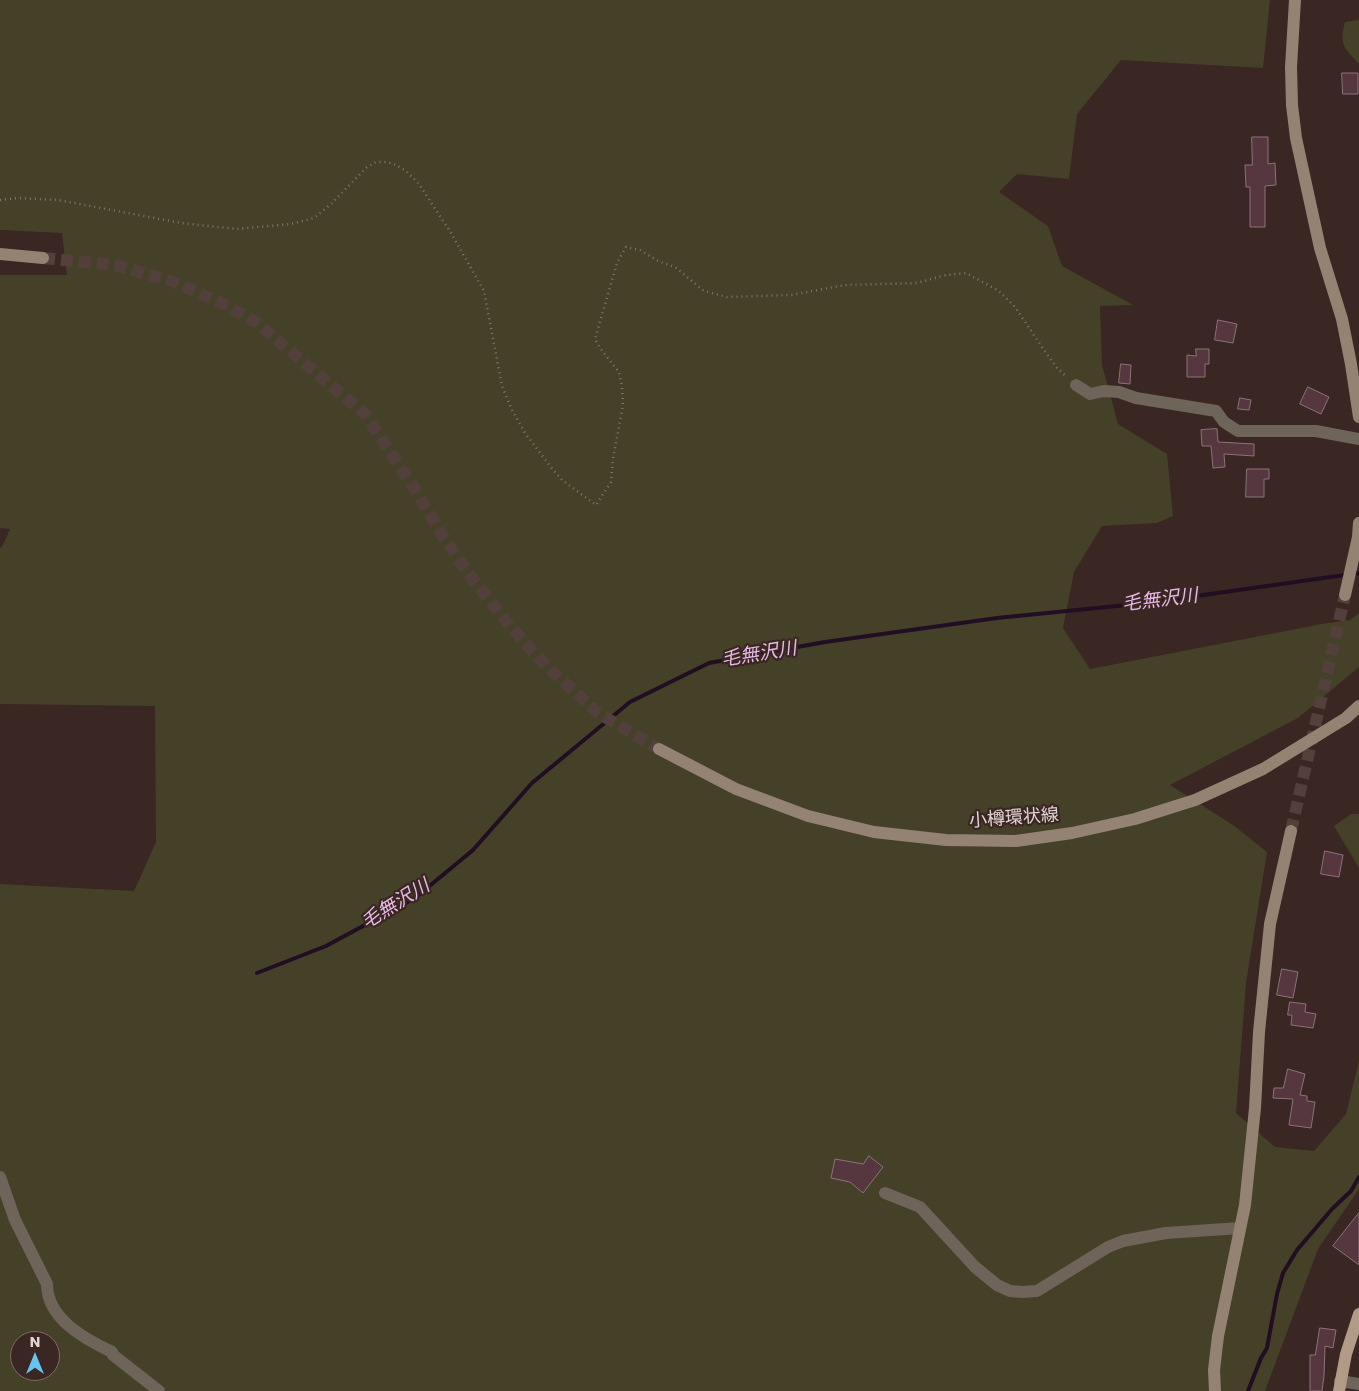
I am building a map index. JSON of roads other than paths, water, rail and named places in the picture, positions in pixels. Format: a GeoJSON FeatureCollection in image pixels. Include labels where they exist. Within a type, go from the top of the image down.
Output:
{"type":"FeatureCollection","features":[{"type":"Feature","properties":{"kind":"main road"},"geometry":{"type":"LineString","coordinates":[[1339,1386],[1346,1354],[1359,1314]]}},
{"type":"Feature","properties":{"kind":"street"},"geometry":{"type":"LineString","coordinates":[[1295,0],[1292,105],[1296,138],[1320,248],[1342,320],[1359,417]]}},
{"type":"Feature","properties":{"kind":"street"},"geometry":{"type":"LineString","coordinates":[[0,254],[43,258]]}},
{"type":"Feature","properties":{"kind":"street"},"geometry":{"type":"LineString","coordinates":[[1076,385],[1090,394],[1104,391],[1119,392],[1136,398],[1216,411],[1224,422],[1238,431],[1316,432],[1359,439]]}},
{"type":"Feature","properties":{"kind":"street"},"geometry":{"type":"LineString","coordinates":[[1345,595],[1358,537],[1359,523]]}},
{"type":"Feature","properties":{"kind":"street","name":"小樽環状線"},"geometry":{"type":"LineString","coordinates":[[659,749],[736,789],[808,816],[874,832],[946,840],[1016,841],[1072,833],[1135,820],[1195,800],[1263,769],[1346,718],[1359,706]]}},
{"type":"Feature","properties":{"kind":"street"},"geometry":{"type":"LineString","coordinates":[[1215,1391],[1214,1370],[1218,1336],[1245,1205],[1270,924],[1292,831]]}},
{"type":"Feature","properties":{"kind":"street"},"geometry":{"type":"LineString","coordinates":[[0,1177],[15,1220],[46,1284],[46,1292],[51,1305],[65,1322],[90,1341],[112,1352],[159,1391]]}},
{"type":"Feature","properties":{"kind":"street"},"geometry":{"type":"LineString","coordinates":[[885,1193],[920,1207],[975,1267],[997,1285],[1010,1291],[1037,1291],[1108,1247],[1123,1241],[1166,1233],[1240,1228]]}},
{"type":"Feature","properties":{"kind":"street"},"geometry":{"type":"LineString","coordinates":[[1339,1386],[1359,1384]]}},
{"type":"Feature","properties":{"kind":"waterway","name":"毛無沢川"},"geometry":{"type":"LineString","coordinates":[[257,973],[326,946],[415,898],[473,850],[532,783],[630,702],[709,663],[825,642],[997,618],[1147,603],[1359,573]]}},
{"type":"Feature","properties":{"kind":"waterway"},"geometry":{"type":"LineString","coordinates":[[1248,1391],[1267,1348],[1283,1273],[1297,1250],[1332,1209],[1351,1191],[1359,1177]]}},
{"type":"Feature","properties":{"kind":"tunnel"},"geometry":{"type":"LineString","coordinates":[[43,258],[115,265],[174,282],[226,305],[257,323],[365,414],[468,573],[510,626],[546,666],[598,713],[659,749]]}},
{"type":"Feature","properties":{"kind":"tunnel"},"geometry":{"type":"LineString","coordinates":[[1291,831],[1345,595]]}}]}
